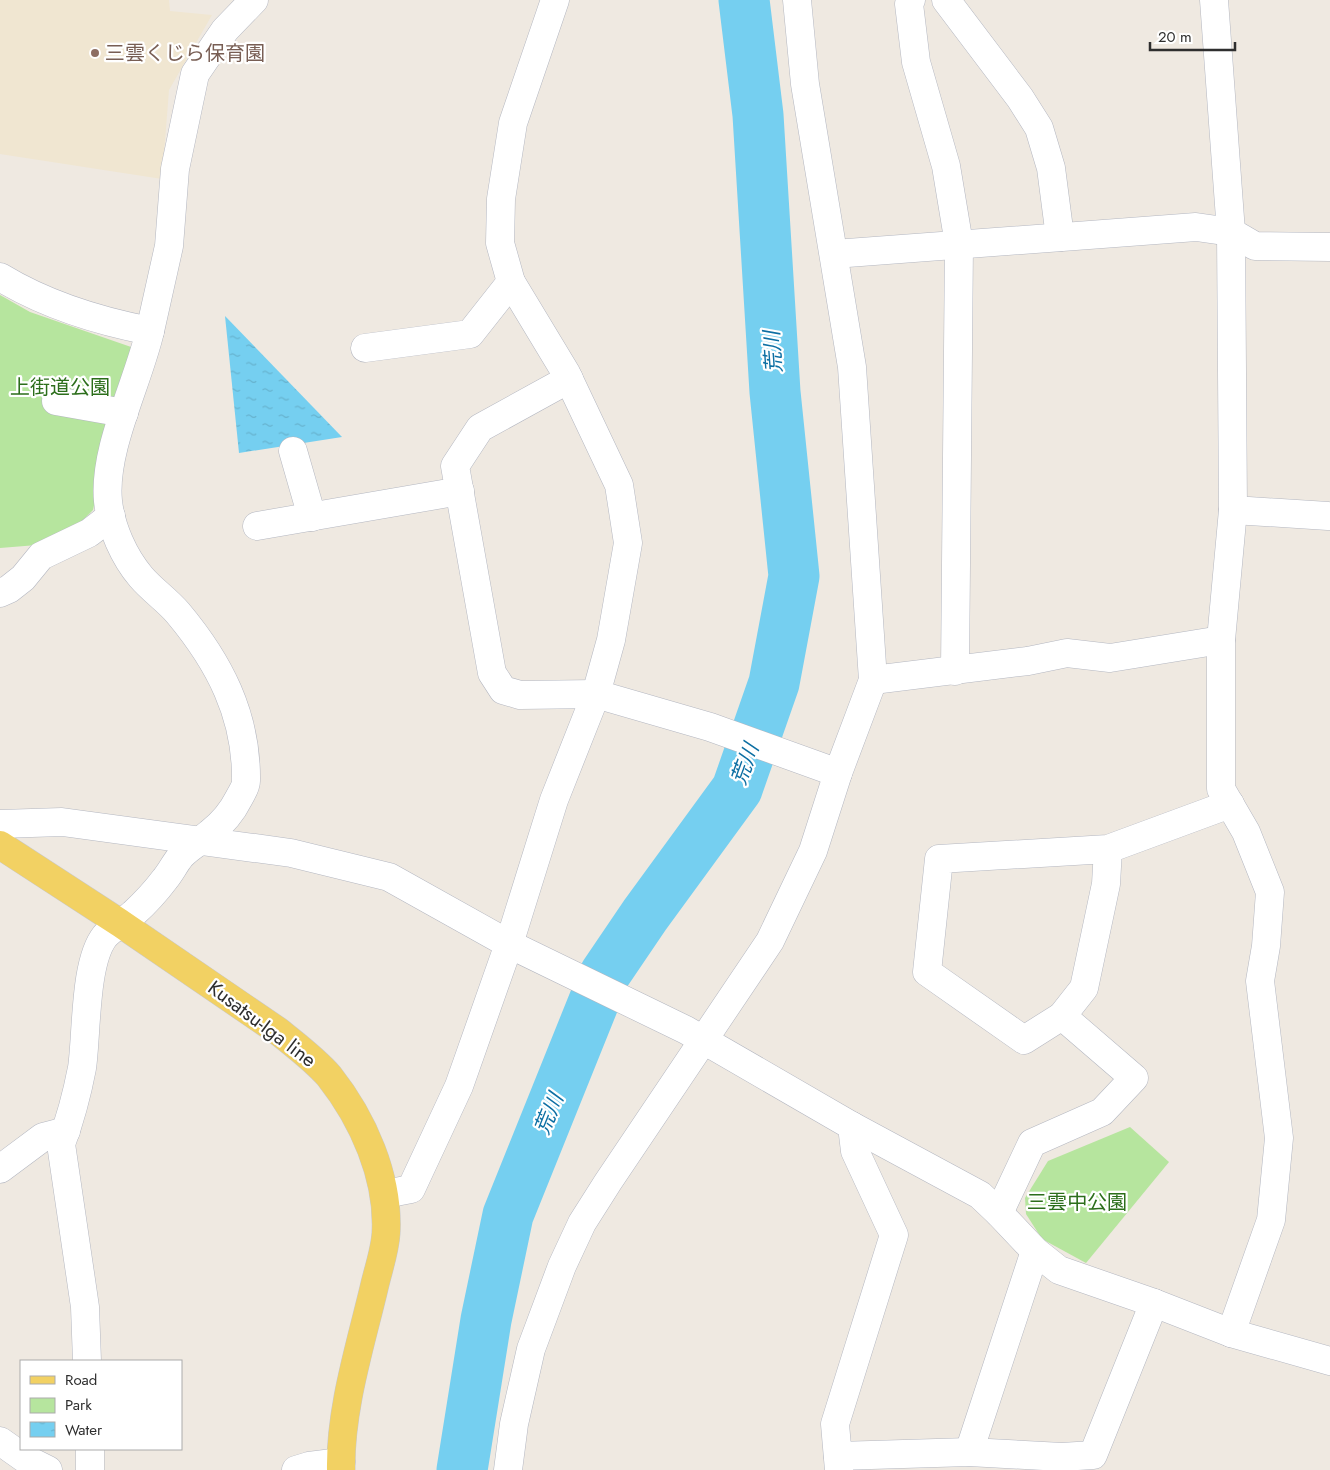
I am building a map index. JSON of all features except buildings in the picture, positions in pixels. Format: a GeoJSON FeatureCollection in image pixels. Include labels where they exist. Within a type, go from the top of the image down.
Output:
{"type":"FeatureCollection","features":[{"type":"Feature","properties":{"kind":"main road","name":"Kusatsu-Iga line"},"geometry":{"type":"LineString","coordinates":[[0,845],[120,923],[278,1031],[328,1075],[351,1107],[380,1173],[384,1194],[386,1234],[347,1405],[341,1466]]}},
{"type":"Feature","properties":{"kind":"street"},"geometry":{"type":"LineString","coordinates":[[87,1360],[86,1307],[61,1144],[81,1069],[91,972],[97,952],[104,938],[133,914],[165,879],[182,856],[232,812],[246,784],[245,753],[235,705],[226,683],[204,646],[176,610],[141,578],[124,553],[108,501],[109,467],[124,413],[146,351],[169,246],[175,169],[195,74],[225,30],[254,0]]}},
{"type":"Feature","properties":{"kind":"street"},"geometry":{"type":"LineString","coordinates":[[384,1194],[411,1189],[459,1086],[509,944],[554,800],[596,694],[611,640],[628,543],[619,485],[569,379],[511,282],[500,243],[501,199],[513,123],[555,0]]}},
{"type":"Feature","properties":{"kind":"street"},"geometry":{"type":"LineString","coordinates":[[508,1470],[514,1424],[531,1349],[562,1266],[582,1223],[695,1035],[770,941],[813,851],[838,773],[873,680],[852,367],[805,84],[797,0]]}},
{"type":"Feature","properties":{"kind":"street"},"geometry":{"type":"LineString","coordinates":[[911,0],[909,4],[916,62],[946,166],[959,244],[955,671]]}},
{"type":"Feature","properties":{"kind":"street"},"geometry":{"type":"LineString","coordinates":[[946,0],[1020,98],[1039,128],[1050,168],[1060,237]]}},
{"type":"Feature","properties":{"kind":"street"},"geometry":{"type":"LineString","coordinates":[[1214,0],[1231,232],[1233,510],[1221,640],[1221,789],[1246,832],[1270,892],[1266,946],[1260,981],[1279,1138],[1271,1220],[1231,1333]]}},
{"type":"Feature","properties":{"kind":"street"},"geometry":{"type":"LineString","coordinates":[[834,254],[1196,227],[1231,232],[1255,246],[1330,247]]}},
{"type":"Feature","properties":{"kind":"street"},"geometry":{"type":"LineString","coordinates":[[0,277],[51,303],[113,324],[150,331]]}},
{"type":"Feature","properties":{"kind":"street"},"geometry":{"type":"LineString","coordinates":[[365,348],[470,334],[511,282]]}},
{"type":"Feature","properties":{"kind":"street"},"geometry":{"type":"LineString","coordinates":[[569,379],[480,428],[455,466],[492,673],[504,690],[520,695],[596,694],[710,727],[838,773]]}},
{"type":"Feature","properties":{"kind":"street"},"geometry":{"type":"LineString","coordinates":[[56,401],[124,413]]}},
{"type":"Feature","properties":{"kind":"street"},"geometry":{"type":"LineString","coordinates":[[293,451],[312,516]]}},
{"type":"Feature","properties":{"kind":"street"},"geometry":{"type":"LineString","coordinates":[[257,526],[460,491]]}},
{"type":"Feature","properties":{"kind":"street"},"geometry":{"type":"LineString","coordinates":[[1233,510],[1328,516]]}},
{"type":"Feature","properties":{"kind":"street"},"geometry":{"type":"LineString","coordinates":[[0,593],[9,590],[23,578],[41,556],[89,533],[112,516]]}},
{"type":"Feature","properties":{"kind":"street"},"geometry":{"type":"LineString","coordinates":[[873,680],[1028,661],[1067,653],[1110,658],[1221,640]]}},
{"type":"Feature","properties":{"kind":"street"},"geometry":{"type":"LineString","coordinates":[[1108,850],[1106,884],[1084,988],[1062,1016],[1024,1040],[927,972],[939,859],[1108,850],[1230,804]]}},
{"type":"Feature","properties":{"kind":"street"},"geometry":{"type":"LineString","coordinates":[[0,824],[62,822],[291,852],[389,877],[509,944],[695,1035],[852,1126],[980,1195],[999,1212],[1035,1251],[1058,1270],[1154,1303],[1231,1333],[1330,1361]]}},
{"type":"Feature","properties":{"kind":"street"},"geometry":{"type":"LineString","coordinates":[[999,1212],[1032,1142],[1102,1112],[1134,1078],[1062,1016]]}},
{"type":"Feature","properties":{"kind":"street"},"geometry":{"type":"LineString","coordinates":[[852,1126],[856,1151],[894,1236],[836,1424],[839,1463],[969,1452],[1062,1457],[1093,1455],[1154,1303]]}},
{"type":"Feature","properties":{"kind":"street"},"geometry":{"type":"LineString","coordinates":[[0,1169],[43,1137],[66,1131]]}},
{"type":"Feature","properties":{"kind":"street"},"geometry":{"type":"LineString","coordinates":[[969,1452],[1035,1251]]}},
{"type":"Feature","properties":{"kind":"street"},"geometry":{"type":"LineString","coordinates":[[0,1441],[24,1458],[48,1470]]}},
{"type":"Feature","properties":{"kind":"street"},"geometry":{"type":"LineString","coordinates":[[90,1450],[90,1470]]}},
{"type":"Feature","properties":{"kind":"street"},"geometry":{"type":"LineString","coordinates":[[296,1470],[309,1466],[341,1466]]}},
{"type":"Feature","properties":{"kind":"shaded area","name":"三雲くじら保育園"},"geometry":{"type":"Polygon","coordinates":[[[0,0],[169,0],[170,11],[212,15],[169,90],[162,179],[0,154],[0,0]]]}},
{"type":"Feature","properties":{"kind":"green space","name":"上街道公園"},"geometry":{"type":"Polygon","coordinates":[[[0,295],[30,312],[134,348],[93,510],[82,521],[37,545],[0,548],[0,295]]]}},
{"type":"Feature","properties":{"kind":"green space","name":"三雲中公園"},"geometry":{"type":"Polygon","coordinates":[[[1130,1127],[1169,1162],[1086,1263],[1042,1239],[1026,1214],[1025,1198],[1048,1161],[1130,1127]]]}},
{"type":"Feature","properties":{"kind":"water"},"geometry":{"type":"Polygon","coordinates":[[[225,316],[342,437],[239,453],[225,316]]]}},
{"type":"Feature","properties":{"kind":"waterway","name":"荒川"},"geometry":{"type":"LineString","coordinates":[[462,1470],[486,1320],[508,1215],[605,974],[645,915],[737,789],[774,683],[794,576],[775,392],[758,115],[744,0]]}},
{"type":"Feature","properties":{"kind":"place","name":"三雲くじら保育園"},"geometry":{"type":"Point","coordinates":[95,53]}}]}
